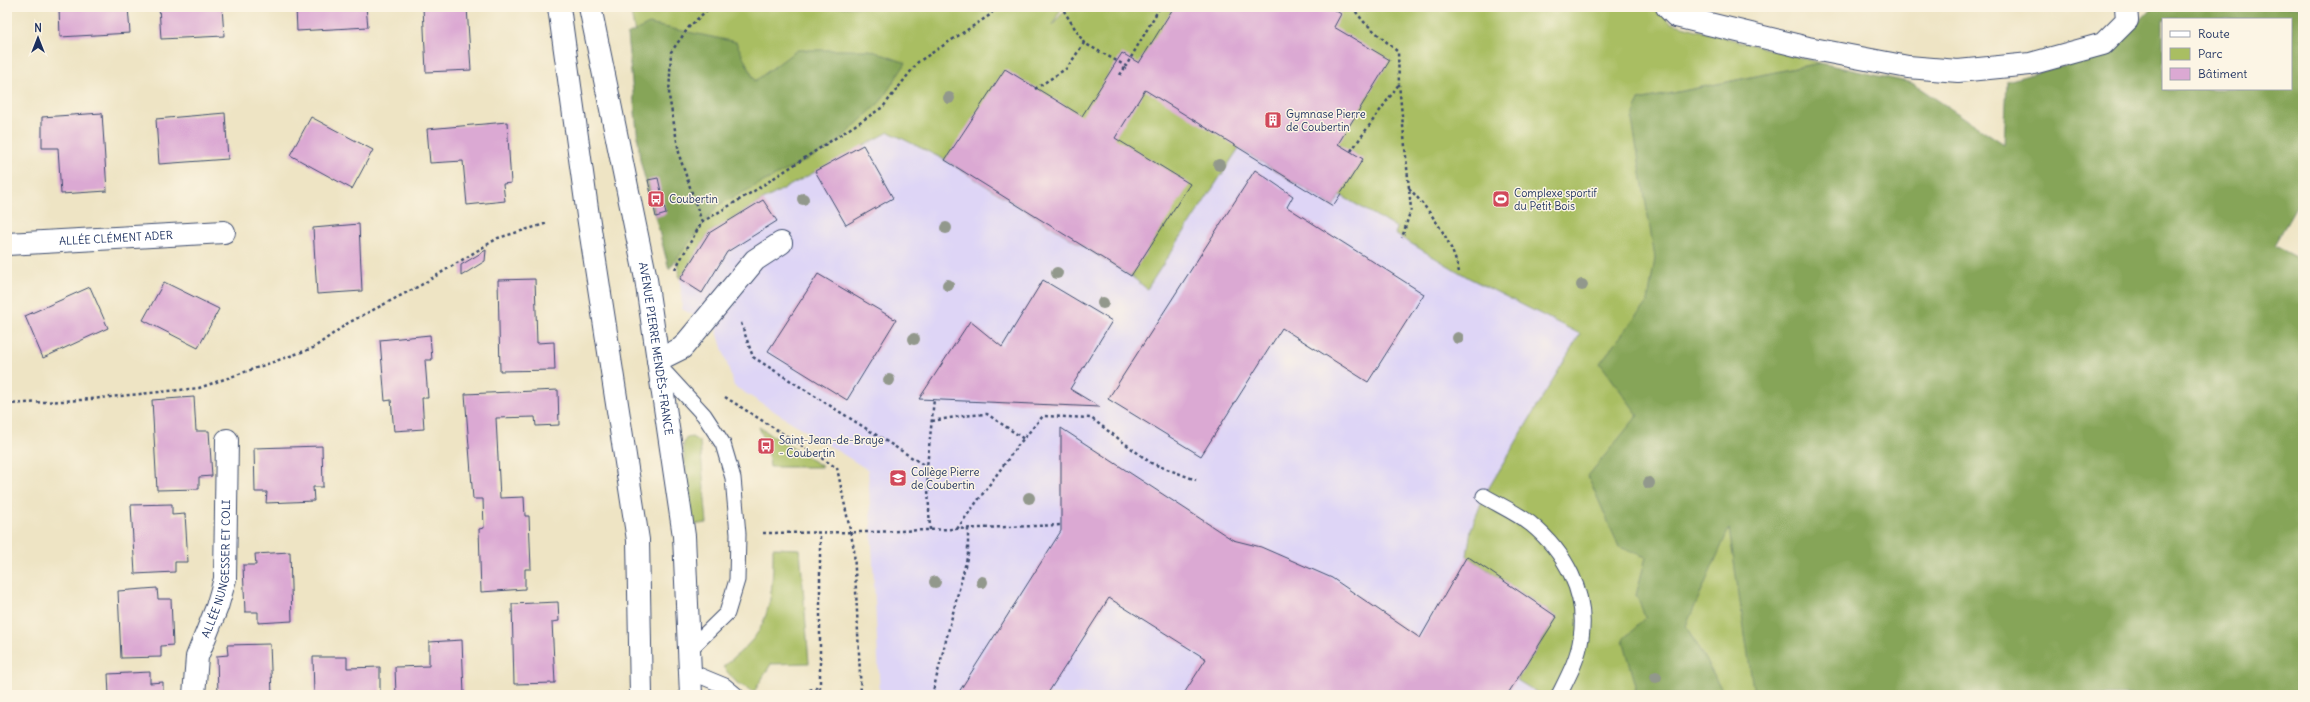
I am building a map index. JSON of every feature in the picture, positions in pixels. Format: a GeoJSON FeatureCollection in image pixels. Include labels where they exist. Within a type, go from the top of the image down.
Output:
{"type":"FeatureCollection","features":[{"type":"Feature","properties":{"kind":"street"},"geometry":{"type":"LineString","coordinates":[[559,7],[588,216],[638,540],[641,695]]}},
{"type":"Feature","properties":{"kind":"street","name":"AVENUE PIERRE MENDÈS-FRANCE"},"geometry":{"type":"LineString","coordinates":[[590,7],[646,279],[684,536],[691,695]]}},
{"type":"Feature","properties":{"kind":"street"},"geometry":{"type":"LineString","coordinates":[[1667,7],[1676,16],[1808,48],[1908,67],[1958,71],[2030,64],[2103,44],[2127,20],[2126,7]]}},
{"type":"Feature","properties":{"kind":"street","name":"ALLÉE CLÉMENT ADER"},"geometry":{"type":"LineString","coordinates":[[7,244],[224,232]]}},
{"type":"Feature","properties":{"kind":"street"},"geometry":{"type":"LineString","coordinates":[[658,363],[682,348],[755,260],[782,243]]}},
{"type":"Feature","properties":{"kind":"street","name":"ALLÉE NUNGESSER ET COLI"},"geometry":{"type":"LineString","coordinates":[[194,695],[197,657],[217,608],[224,579],[227,440]]}},
{"type":"Feature","properties":{"kind":"lane"},"geometry":{"type":"LineString","coordinates":[[658,363],[704,415],[723,444],[733,478],[738,534],[737,580],[726,613],[690,650]]}},
{"type":"Feature","properties":{"kind":"lane"},"geometry":{"type":"LineString","coordinates":[[1484,496],[1530,523],[1552,544],[1568,564],[1580,597],[1581,638],[1574,665],[1559,695]]}},
{"type":"Feature","properties":{"kind":"lane"},"geometry":{"type":"LineString","coordinates":[[691,672],[725,686],[736,695]]}},
{"type":"Feature","properties":{"kind":"path"},"geometry":{"type":"LineString","coordinates":[[702,222],[680,158],[669,96],[670,59],[671,52],[690,27],[710,7]]}},
{"type":"Feature","properties":{"kind":"path"},"geometry":{"type":"LineString","coordinates":[[673,272],[702,222],[754,191],[883,106],[918,62],[990,15],[996,7]]}},
{"type":"Feature","properties":{"kind":"path"},"geometry":{"type":"LineString","coordinates":[[1059,7],[1064,12],[1084,43],[1126,66]]}},
{"type":"Feature","properties":{"kind":"path"},"geometry":{"type":"LineString","coordinates":[[1120,75],[1160,7]]}},
{"type":"Feature","properties":{"kind":"path"},"geometry":{"type":"LineString","coordinates":[[1352,7],[1364,22],[1398,52],[1399,84],[1411,209],[1402,238]]}},
{"type":"Feature","properties":{"kind":"path"},"geometry":{"type":"LineString","coordinates":[[1035,89],[1067,68],[1084,43]]}},
{"type":"Feature","properties":{"kind":"path"},"geometry":{"type":"LineString","coordinates":[[1351,151],[1399,84]]}},
{"type":"Feature","properties":{"kind":"path"},"geometry":{"type":"LineString","coordinates":[[1409,188],[1441,228],[1454,252],[1459,272]]}},
{"type":"Feature","properties":{"kind":"path"},"geometry":{"type":"LineString","coordinates":[[7,404],[81,400],[199,388],[313,348],[348,323],[421,285],[498,238],[548,223]]}},
{"type":"Feature","properties":{"kind":"path"},"geometry":{"type":"LineString","coordinates":[[730,292],[753,357],[927,467]]}},
{"type":"Feature","properties":{"kind":"path"},"geometry":{"type":"LineString","coordinates":[[718,393],[837,468],[854,550],[861,695]]}},
{"type":"Feature","properties":{"kind":"path"},"geometry":{"type":"LineString","coordinates":[[930,530],[927,467],[934,399]]}},
{"type":"Feature","properties":{"kind":"path"},"geometry":{"type":"LineString","coordinates":[[932,421],[986,414],[1024,439]]}},
{"type":"Feature","properties":{"kind":"path"},"geometry":{"type":"LineString","coordinates":[[957,529],[1043,416],[1091,418],[1151,462],[1196,480]]}},
{"type":"Feature","properties":{"kind":"path"},"geometry":{"type":"LineString","coordinates":[[762,533],[820,533],[1061,525]]}},
{"type":"Feature","properties":{"kind":"path"},"geometry":{"type":"LineString","coordinates":[[932,695],[968,554],[968,529]]}},
{"type":"Feature","properties":{"kind":"path"},"geometry":{"type":"LineString","coordinates":[[820,533],[820,695]]}},
{"type":"Feature","properties":{"kind":"path"},"geometry":{"type":"LineString","coordinates":[[794,695],[819,688]]}},
{"type":"Feature","properties":{"kind":"shaded area"},"geometry":{"type":"Polygon","coordinates":[[[1075,7],[1623,7],[1768,695],[880,695],[868,470],[734,386],[716,328],[682,309],[680,279],[709,233],[763,200],[889,132],[934,155],[1064,11],[1075,7]]]}},
{"type":"Feature","properties":{"kind":"green space"},"geometry":{"type":"Polygon","coordinates":[[[630,7],[1062,7],[1052,26],[1064,11],[1075,7],[1656,7],[1671,23],[1820,63],[1639,100],[1725,445],[1768,695],[1541,695],[1517,680],[1557,617],[1467,556],[1471,529],[1484,496],[1580,334],[1469,278],[1395,234],[1397,228],[1340,195],[1333,206],[1239,148],[1147,289],[1131,276],[945,160],[889,132],[763,200],[709,233],[680,279],[630,7]]]}},
{"type":"Feature","properties":{"kind":"green space"},"geometry":{"type":"Polygon","coordinates":[[[2153,7],[2303,7],[2303,195],[2274,246],[2303,261],[2303,692],[2299,695],[1754,695],[1729,529],[1686,626],[1725,695],[1633,695],[1636,686],[1623,639],[1646,618],[1636,595],[1646,557],[1619,547],[1588,476],[1638,415],[1600,363],[1648,301],[1655,258],[1632,120],[1639,100],[1820,63],[1912,83],[2004,144],[2007,81],[2109,53],[2153,7]]]}},
{"type":"Feature","properties":{"kind":"green space"},"geometry":{"type":"Polygon","coordinates":[[[649,24],[736,42],[755,81],[797,50],[870,50],[906,63],[880,102],[832,147],[718,205],[669,269],[640,160],[627,35],[649,24]]]}},
{"type":"Feature","properties":{"kind":"green space"},"geometry":{"type":"Polygon","coordinates":[[[759,427],[823,467],[770,467],[768,449],[759,427]]]}},
{"type":"Feature","properties":{"kind":"green space"},"geometry":{"type":"Polygon","coordinates":[[[692,437],[700,442],[707,523],[692,525],[683,446],[686,438],[692,437]]]}},
{"type":"Feature","properties":{"kind":"green space"},"geometry":{"type":"Polygon","coordinates":[[[773,548],[800,549],[809,663],[771,664],[754,692],[737,683],[723,667],[750,643],[765,619],[772,584],[773,548]]]}},
{"type":"Feature","properties":{"kind":"building"},"geometry":{"type":"Polygon","coordinates":[[[59,7],[128,7],[130,33],[60,37],[59,7]]]}},
{"type":"Feature","properties":{"kind":"building"},"geometry":{"type":"Polygon","coordinates":[[[159,7],[222,7],[224,36],[161,39],[159,7]]]}},
{"type":"Feature","properties":{"kind":"building"},"geometry":{"type":"Polygon","coordinates":[[[296,7],[366,7],[368,27],[297,31],[296,7]]]}},
{"type":"Feature","properties":{"kind":"building"},"geometry":{"type":"Polygon","coordinates":[[[423,7],[467,7],[471,70],[426,72],[423,7]]]}},
{"type":"Feature","properties":{"kind":"building"},"geometry":{"type":"Polygon","coordinates":[[[1174,7],[1330,7],[1341,14],[1334,27],[1390,60],[1338,144],[1363,159],[1333,206],[1145,90],[1115,138],[1190,184],[1131,276],[945,160],[1005,69],[1082,116],[1122,53],[1139,63],[1174,7]]]}},
{"type":"Feature","properties":{"kind":"building"},"geometry":{"type":"Polygon","coordinates":[[[102,113],[107,191],[61,194],[58,148],[42,148],[42,117],[102,113]]]}},
{"type":"Feature","properties":{"kind":"building"},"geometry":{"type":"Polygon","coordinates":[[[225,113],[228,159],[159,164],[156,119],[225,113]]]}},
{"type":"Feature","properties":{"kind":"building"},"geometry":{"type":"Polygon","coordinates":[[[311,117],[373,150],[352,189],[290,155],[311,117]]]}},
{"type":"Feature","properties":{"kind":"building"},"geometry":{"type":"Polygon","coordinates":[[[507,122],[511,183],[503,184],[505,201],[467,205],[463,161],[430,163],[427,129],[507,122]]]}},
{"type":"Feature","properties":{"kind":"building"},"geometry":{"type":"Polygon","coordinates":[[[863,145],[893,198],[846,225],[815,171],[863,145]]]}},
{"type":"Feature","properties":{"kind":"building"},"geometry":{"type":"Polygon","coordinates":[[[1255,170],[1293,196],[1287,207],[1424,294],[1368,382],[1282,328],[1201,456],[1108,399],[1255,170]]]}},
{"type":"Feature","properties":{"kind":"building"},"geometry":{"type":"Polygon","coordinates":[[[658,178],[666,214],[656,217],[648,180],[658,178]]]}},
{"type":"Feature","properties":{"kind":"building"},"geometry":{"type":"Polygon","coordinates":[[[763,200],[777,221],[727,252],[702,293],[680,279],[709,233],[763,200]]]}},
{"type":"Feature","properties":{"kind":"building"},"geometry":{"type":"Polygon","coordinates":[[[359,224],[362,291],[317,294],[313,228],[359,224]]]}},
{"type":"Feature","properties":{"kind":"building"},"geometry":{"type":"Polygon","coordinates":[[[486,250],[485,261],[461,276],[461,265],[486,250]]]}},
{"type":"Feature","properties":{"kind":"building"},"geometry":{"type":"Polygon","coordinates":[[[818,274],[896,320],[847,400],[768,351],[818,274]]]}},
{"type":"Feature","properties":{"kind":"building"},"geometry":{"type":"Polygon","coordinates":[[[535,279],[537,343],[554,342],[555,370],[500,371],[498,280],[535,279]]]}},
{"type":"Feature","properties":{"kind":"building"},"geometry":{"type":"Polygon","coordinates":[[[1043,280],[1112,321],[1070,389],[1100,407],[919,399],[970,321],[1002,347],[1043,280]]]}},
{"type":"Feature","properties":{"kind":"building"},"geometry":{"type":"Polygon","coordinates":[[[164,282],[219,309],[198,348],[143,320],[164,282]]]}},
{"type":"Feature","properties":{"kind":"building"},"geometry":{"type":"Polygon","coordinates":[[[90,287],[108,328],[43,358],[25,316],[90,287]]]}},
{"type":"Feature","properties":{"kind":"building"},"geometry":{"type":"Polygon","coordinates":[[[430,335],[432,360],[425,360],[428,398],[422,398],[424,429],[394,431],[391,400],[385,401],[380,340],[430,335]]]}},
{"type":"Feature","properties":{"kind":"building"},"geometry":{"type":"Polygon","coordinates":[[[558,390],[559,425],[536,426],[535,417],[496,418],[500,498],[524,497],[525,516],[529,516],[531,569],[525,569],[525,589],[481,592],[479,529],[484,528],[483,499],[473,499],[465,394],[558,390]]]}},
{"type":"Feature","properties":{"kind":"building"},"geometry":{"type":"Polygon","coordinates":[[[194,397],[196,431],[209,431],[212,476],[199,477],[199,489],[157,490],[152,400],[194,397]]]}},
{"type":"Feature","properties":{"kind":"building"},"geometry":{"type":"Polygon","coordinates":[[[1061,428],[1233,540],[1261,547],[1332,578],[1420,638],[1467,556],[1557,617],[1507,695],[1183,695],[1206,659],[1109,598],[1048,693],[1051,695],[957,695],[1061,531],[1061,428]]]}},
{"type":"Feature","properties":{"kind":"building"},"geometry":{"type":"Polygon","coordinates":[[[322,446],[323,487],[313,487],[314,501],[266,503],[267,492],[255,492],[254,448],[322,446]]]}},
{"type":"Feature","properties":{"kind":"building"},"geometry":{"type":"Polygon","coordinates":[[[172,504],[172,515],[185,514],[188,562],[175,562],[175,572],[135,574],[131,505],[172,504]]]}},
{"type":"Feature","properties":{"kind":"building"},"geometry":{"type":"Polygon","coordinates":[[[290,552],[292,621],[258,623],[258,612],[245,612],[243,565],[256,565],[255,554],[290,552]]]}},
{"type":"Feature","properties":{"kind":"building"},"geometry":{"type":"Polygon","coordinates":[[[157,588],[158,599],[171,599],[173,645],[161,646],[161,657],[121,658],[118,591],[157,588]]]}},
{"type":"Feature","properties":{"kind":"building"},"geometry":{"type":"Polygon","coordinates":[[[558,602],[559,621],[552,622],[555,683],[514,684],[512,604],[558,602]]]}},
{"type":"Feature","properties":{"kind":"building"},"geometry":{"type":"Polygon","coordinates":[[[462,640],[464,695],[396,695],[395,667],[429,666],[429,642],[462,640]]]}},
{"type":"Feature","properties":{"kind":"building"},"geometry":{"type":"Polygon","coordinates":[[[270,644],[272,695],[218,695],[217,656],[228,655],[227,645],[270,644]]]}},
{"type":"Feature","properties":{"kind":"building"},"geometry":{"type":"Polygon","coordinates":[[[313,657],[347,657],[347,668],[380,667],[380,695],[314,695],[313,657]]]}},
{"type":"Feature","properties":{"kind":"building"},"geometry":{"type":"Polygon","coordinates":[[[150,672],[150,683],[163,682],[163,695],[109,695],[108,674],[150,672]]]}},
{"type":"Feature","properties":{"kind":"place","name":"Gymnase Pierre de Coubertin"},"geometry":{"type":"Point","coordinates":[1273,120]}},
{"type":"Feature","properties":{"kind":"place","name":"Coubertin"},"geometry":{"type":"Point","coordinates":[656,199]}},
{"type":"Feature","properties":{"kind":"place","name":"Complexe sportif du Petit Bois"},"geometry":{"type":"Point","coordinates":[1501,199]}},
{"type":"Feature","properties":{"kind":"place","name":"Saint-Jean-de-Braye - Coubertin"},"geometry":{"type":"Point","coordinates":[766,446]}},
{"type":"Feature","properties":{"kind":"place","name":"Collège Pierre de Coubertin"},"geometry":{"type":"Point","coordinates":[898,478]}}]}
